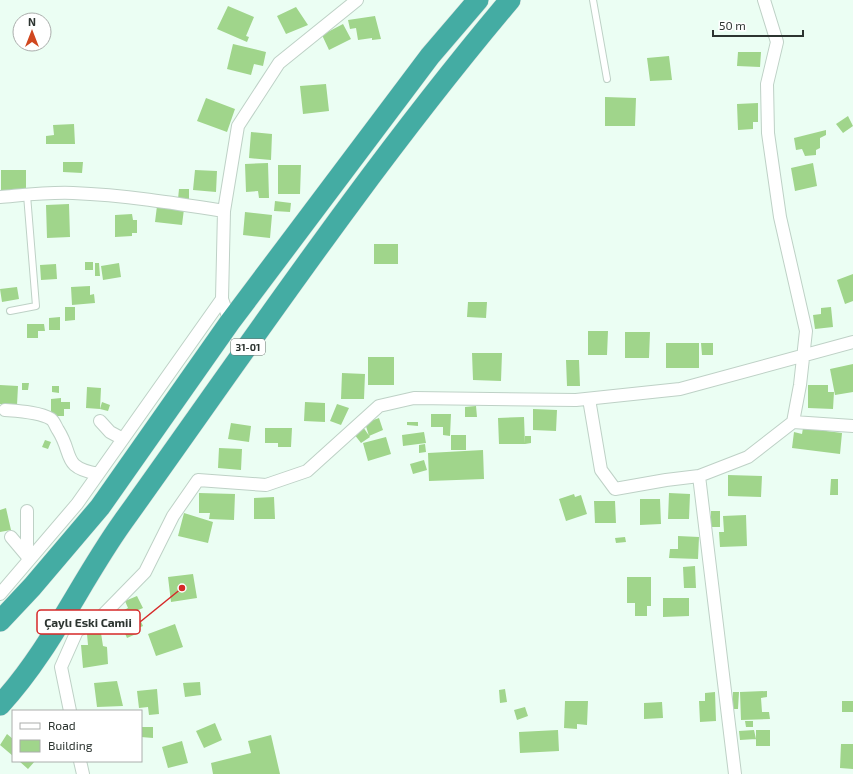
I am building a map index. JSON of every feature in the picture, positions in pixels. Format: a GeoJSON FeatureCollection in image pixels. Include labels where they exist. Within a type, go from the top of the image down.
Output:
{"type":"FeatureCollection","features":[{"type":"Feature","properties":{"kind":"highway","name":"31-01"},"geometry":{"type":"LineString","coordinates":[[0,621],[32,587],[100,507],[230,322],[430,56],[478,0]]}},
{"type":"Feature","properties":{"kind":"highway","name":"31-01"},"geometry":{"type":"LineString","coordinates":[[0,704],[41,651],[117,529],[325,239],[454,67],[510,0]]}},
{"type":"Feature","properties":{"kind":"street"},"geometry":{"type":"LineString","coordinates":[[230,322],[222,299],[224,210],[238,126],[279,62],[357,0]]}},
{"type":"Feature","properties":{"kind":"street"},"geometry":{"type":"LineString","coordinates":[[589,399],[601,470],[615,490],[666,480],[699,476],[748,457],[793,422],[800,385],[802,356],[806,331],[780,216],[768,133],[767,84],[777,42],[764,0]]}},
{"type":"Feature","properties":{"kind":"street"},"geometry":{"type":"LineString","coordinates":[[0,197],[72,193],[125,196],[224,210]]}},
{"type":"Feature","properties":{"kind":"street"},"geometry":{"type":"LineString","coordinates":[[0,594],[28,558],[77,504],[222,299]]}},
{"type":"Feature","properties":{"kind":"street"},"geometry":{"type":"LineString","coordinates":[[70,710],[61,667],[77,631],[100,618],[145,572],[173,516],[198,480],[266,485],[307,471],[379,406],[414,398],[576,400],[680,389],[853,342]]}},
{"type":"Feature","properties":{"kind":"street"},"geometry":{"type":"LineString","coordinates":[[5,410],[24,411],[52,420],[62,435],[71,462],[83,471],[98,474]]}},
{"type":"Feature","properties":{"kind":"street"},"geometry":{"type":"LineString","coordinates":[[100,421],[110,432],[123,439]]}},
{"type":"Feature","properties":{"kind":"street"},"geometry":{"type":"LineString","coordinates":[[793,422],[853,426]]}},
{"type":"Feature","properties":{"kind":"street"},"geometry":{"type":"LineString","coordinates":[[699,476],[735,774]]}},
{"type":"Feature","properties":{"kind":"street"},"geometry":{"type":"LineString","coordinates":[[27,511],[28,558]]}},
{"type":"Feature","properties":{"kind":"street"},"geometry":{"type":"LineString","coordinates":[[11,537],[28,558]]}},
{"type":"Feature","properties":{"kind":"street"},"geometry":{"type":"LineString","coordinates":[[80,762],[83,774]]}},
{"type":"Feature","properties":{"kind":"lane"},"geometry":{"type":"LineString","coordinates":[[593,0],[607,79]]}},
{"type":"Feature","properties":{"kind":"lane"},"geometry":{"type":"LineString","coordinates":[[10,311],[36,306],[26,195]]}},
{"type":"Feature","properties":{"kind":"building"},"geometry":{"type":"Polygon","coordinates":[[[228,6],[254,17],[246,36],[249,37],[247,42],[217,29],[228,6]]]}},
{"type":"Feature","properties":{"kind":"building"},"geometry":{"type":"Polygon","coordinates":[[[296,7],[308,25],[286,34],[277,16],[296,7]]]}},
{"type":"Feature","properties":{"kind":"building"},"geometry":{"type":"Polygon","coordinates":[[[375,16],[381,39],[372,40],[372,38],[358,40],[356,28],[350,29],[348,20],[375,16]]]}},
{"type":"Feature","properties":{"kind":"building"},"geometry":{"type":"Polygon","coordinates":[[[343,24],[351,39],[329,50],[322,35],[343,24]]]}},
{"type":"Feature","properties":{"kind":"building"},"geometry":{"type":"Polygon","coordinates":[[[233,44],[266,52],[263,66],[254,64],[251,75],[227,69],[233,44]]]}},
{"type":"Feature","properties":{"kind":"building"},"geometry":{"type":"Polygon","coordinates":[[[738,52],[761,52],[760,67],[737,66],[738,52]]]}},
{"type":"Feature","properties":{"kind":"building"},"geometry":{"type":"Polygon","coordinates":[[[669,56],[672,80],[650,81],[647,58],[669,56]]]}},
{"type":"Feature","properties":{"kind":"building"},"geometry":{"type":"Polygon","coordinates":[[[326,84],[329,111],[303,114],[300,86],[326,84]]]}},
{"type":"Feature","properties":{"kind":"building"},"geometry":{"type":"Polygon","coordinates":[[[605,97],[636,98],[635,126],[605,126],[605,97]]]}},
{"type":"Feature","properties":{"kind":"building"},"geometry":{"type":"Polygon","coordinates":[[[206,98],[235,109],[227,132],[197,121],[206,98]]]}},
{"type":"Feature","properties":{"kind":"building"},"geometry":{"type":"Polygon","coordinates":[[[758,103],[758,122],[753,122],[753,129],[738,130],[737,104],[758,103]]]}},
{"type":"Feature","properties":{"kind":"building"},"geometry":{"type":"Polygon","coordinates":[[[848,116],[853,126],[843,133],[836,124],[848,116]]]}},
{"type":"Feature","properties":{"kind":"building"},"geometry":{"type":"Polygon","coordinates":[[[74,124],[75,144],[46,144],[46,136],[54,135],[53,125],[74,124]]]}},
{"type":"Feature","properties":{"kind":"building"},"geometry":{"type":"Polygon","coordinates":[[[826,130],[826,135],[820,138],[820,148],[816,150],[816,155],[805,156],[802,149],[796,150],[794,138],[826,130]]]}},
{"type":"Feature","properties":{"kind":"building"},"geometry":{"type":"Polygon","coordinates":[[[251,132],[272,134],[271,160],[249,158],[251,132]]]}},
{"type":"Feature","properties":{"kind":"building"},"geometry":{"type":"Polygon","coordinates":[[[63,162],[83,162],[82,173],[63,172],[63,162]]]}},
{"type":"Feature","properties":{"kind":"building"},"geometry":{"type":"Polygon","coordinates":[[[268,163],[269,198],[259,198],[258,191],[246,192],[245,164],[268,163]]]}},
{"type":"Feature","properties":{"kind":"building"},"geometry":{"type":"Polygon","coordinates":[[[813,163],[817,186],[795,191],[791,168],[813,163]]]}},
{"type":"Feature","properties":{"kind":"building"},"geometry":{"type":"Polygon","coordinates":[[[278,165],[301,165],[300,194],[278,194],[278,165]]]}},
{"type":"Feature","properties":{"kind":"building"},"geometry":{"type":"Polygon","coordinates":[[[1,170],[26,170],[26,192],[1,193],[1,170]]]}},
{"type":"Feature","properties":{"kind":"building"},"geometry":{"type":"Polygon","coordinates":[[[195,170],[217,171],[216,192],[193,190],[195,170]]]}},
{"type":"Feature","properties":{"kind":"building"},"geometry":{"type":"Polygon","coordinates":[[[179,189],[189,189],[189,199],[178,199],[179,189]]]}},
{"type":"Feature","properties":{"kind":"building"},"geometry":{"type":"Polygon","coordinates":[[[275,201],[291,203],[290,212],[274,211],[275,201]]]}},
{"type":"Feature","properties":{"kind":"building"},"geometry":{"type":"Polygon","coordinates":[[[69,204],[70,237],[47,238],[46,205],[69,204]]]}},
{"type":"Feature","properties":{"kind":"building"},"geometry":{"type":"Polygon","coordinates":[[[157,206],[184,209],[182,225],[155,222],[157,206]]]}},
{"type":"Feature","properties":{"kind":"building"},"geometry":{"type":"Polygon","coordinates":[[[245,212],[272,215],[270,238],[243,235],[245,212]]]}},
{"type":"Feature","properties":{"kind":"building"},"geometry":{"type":"Polygon","coordinates":[[[132,214],[133,220],[137,220],[137,233],[132,233],[132,236],[115,237],[115,215],[132,214]]]}},
{"type":"Feature","properties":{"kind":"building"},"geometry":{"type":"Polygon","coordinates":[[[374,244],[398,244],[398,264],[374,264],[374,244]]]}},
{"type":"Feature","properties":{"kind":"building"},"geometry":{"type":"Polygon","coordinates":[[[85,262],[93,262],[93,270],[85,270],[85,262]]]}},
{"type":"Feature","properties":{"kind":"building"},"geometry":{"type":"Polygon","coordinates":[[[95,263],[99,263],[100,276],[95,276],[95,263]]]}},
{"type":"Feature","properties":{"kind":"building"},"geometry":{"type":"Polygon","coordinates":[[[119,263],[121,277],[103,280],[101,266],[119,263]]]}},
{"type":"Feature","properties":{"kind":"building"},"geometry":{"type":"Polygon","coordinates":[[[56,264],[57,279],[41,280],[40,265],[56,264]]]}},
{"type":"Feature","properties":{"kind":"building"},"geometry":{"type":"Polygon","coordinates":[[[853,274],[853,301],[845,304],[837,280],[853,274]]]}},
{"type":"Feature","properties":{"kind":"building"},"geometry":{"type":"Polygon","coordinates":[[[90,286],[90,295],[94,294],[95,303],[72,305],[71,287],[90,286]]]}},
{"type":"Feature","properties":{"kind":"building"},"geometry":{"type":"Polygon","coordinates":[[[17,287],[19,299],[2,302],[0,289],[17,287]]]}},
{"type":"Feature","properties":{"kind":"building"},"geometry":{"type":"Polygon","coordinates":[[[468,302],[487,302],[486,318],[467,317],[468,302]]]}},
{"type":"Feature","properties":{"kind":"building"},"geometry":{"type":"Polygon","coordinates":[[[65,307],[75,307],[75,320],[65,321],[65,307]]]}},
{"type":"Feature","properties":{"kind":"building"},"geometry":{"type":"Polygon","coordinates":[[[831,307],[833,327],[815,329],[813,315],[821,314],[821,308],[831,307]]]}},
{"type":"Feature","properties":{"kind":"building"},"geometry":{"type":"Polygon","coordinates":[[[60,317],[60,330],[49,330],[49,318],[60,317]]]}},
{"type":"Feature","properties":{"kind":"building"},"geometry":{"type":"Polygon","coordinates":[[[27,324],[44,324],[45,331],[38,331],[38,338],[27,338],[27,324]]]}},
{"type":"Feature","properties":{"kind":"building"},"geometry":{"type":"Polygon","coordinates":[[[588,331],[608,331],[607,355],[588,355],[588,331]]]}},
{"type":"Feature","properties":{"kind":"building"},"geometry":{"type":"Polygon","coordinates":[[[625,332],[650,332],[649,358],[625,358],[625,332]]]}},
{"type":"Feature","properties":{"kind":"building"},"geometry":{"type":"Polygon","coordinates":[[[666,343],[699,343],[699,368],[666,368],[666,343]]]}},
{"type":"Feature","properties":{"kind":"building"},"geometry":{"type":"Polygon","coordinates":[[[701,343],[713,343],[713,355],[702,355],[701,343]]]}},
{"type":"Feature","properties":{"kind":"building"},"geometry":{"type":"Polygon","coordinates":[[[472,353],[502,353],[501,381],[473,380],[472,353]]]}},
{"type":"Feature","properties":{"kind":"building"},"geometry":{"type":"Polygon","coordinates":[[[368,357],[394,357],[394,385],[368,385],[368,357]]]}},
{"type":"Feature","properties":{"kind":"building"},"geometry":{"type":"Polygon","coordinates":[[[566,360],[579,360],[580,386],[567,386],[566,360]]]}},
{"type":"Feature","properties":{"kind":"building"},"geometry":{"type":"Polygon","coordinates":[[[853,364],[853,392],[835,395],[830,369],[853,364]]]}},
{"type":"Feature","properties":{"kind":"building"},"geometry":{"type":"Polygon","coordinates":[[[342,373],[365,374],[364,399],[341,399],[342,373]]]}},
{"type":"Feature","properties":{"kind":"building"},"geometry":{"type":"Polygon","coordinates":[[[22,383],[29,383],[28,390],[22,390],[22,383]]]}},
{"type":"Feature","properties":{"kind":"building"},"geometry":{"type":"Polygon","coordinates":[[[0,385],[18,386],[17,405],[0,404],[0,385]]]}},
{"type":"Feature","properties":{"kind":"building"},"geometry":{"type":"Polygon","coordinates":[[[808,385],[828,385],[828,392],[834,392],[833,409],[808,408],[808,385]]]}},
{"type":"Feature","properties":{"kind":"building"},"geometry":{"type":"Polygon","coordinates":[[[52,386],[59,386],[59,393],[52,392],[52,386]]]}},
{"type":"Feature","properties":{"kind":"building"},"geometry":{"type":"Polygon","coordinates":[[[87,387],[101,388],[100,409],[86,408],[87,387]]]}},
{"type":"Feature","properties":{"kind":"building"},"geometry":{"type":"Polygon","coordinates":[[[61,398],[61,402],[70,402],[70,409],[64,409],[64,416],[51,416],[51,399],[61,398]]]}},
{"type":"Feature","properties":{"kind":"building"},"geometry":{"type":"Polygon","coordinates":[[[102,402],[110,405],[108,411],[100,409],[102,402]]]}},
{"type":"Feature","properties":{"kind":"building"},"geometry":{"type":"Polygon","coordinates":[[[305,402],[325,403],[325,422],[304,421],[305,402]]]}},
{"type":"Feature","properties":{"kind":"building"},"geometry":{"type":"Polygon","coordinates":[[[337,404],[349,408],[341,425],[330,421],[337,404]]]}},
{"type":"Feature","properties":{"kind":"building"},"geometry":{"type":"Polygon","coordinates":[[[476,406],[477,417],[465,417],[465,407],[476,406]]]}},
{"type":"Feature","properties":{"kind":"building"},"geometry":{"type":"Polygon","coordinates":[[[533,409],[557,410],[556,431],[533,430],[533,409]]]}},
{"type":"Feature","properties":{"kind":"building"},"geometry":{"type":"Polygon","coordinates":[[[431,414],[451,414],[450,436],[443,435],[443,427],[431,427],[431,414]]]}},
{"type":"Feature","properties":{"kind":"building"},"geometry":{"type":"Polygon","coordinates":[[[524,417],[525,444],[499,444],[498,418],[524,417]]]}},
{"type":"Feature","properties":{"kind":"building"},"geometry":{"type":"Polygon","coordinates":[[[379,418],[383,430],[369,436],[365,423],[379,418]]]}},
{"type":"Feature","properties":{"kind":"building"},"geometry":{"type":"Polygon","coordinates":[[[407,422],[418,422],[418,426],[407,425],[407,422]]]}},
{"type":"Feature","properties":{"kind":"building"},"geometry":{"type":"Polygon","coordinates":[[[231,423],[251,426],[249,442],[228,439],[231,423]]]}},
{"type":"Feature","properties":{"kind":"building"},"geometry":{"type":"Polygon","coordinates":[[[363,427],[370,437],[361,443],[354,434],[363,427]]]}},
{"type":"Feature","properties":{"kind":"building"},"geometry":{"type":"Polygon","coordinates":[[[265,428],[292,428],[291,447],[278,447],[278,443],[265,443],[265,428]]]}},
{"type":"Feature","properties":{"kind":"building"},"geometry":{"type":"Polygon","coordinates":[[[803,428],[842,433],[840,454],[792,448],[794,432],[802,434],[803,428]]]}},
{"type":"Feature","properties":{"kind":"building"},"geometry":{"type":"Polygon","coordinates":[[[424,432],[426,443],[403,446],[402,435],[424,432]]]}},
{"type":"Feature","properties":{"kind":"building"},"geometry":{"type":"Polygon","coordinates":[[[451,435],[466,435],[466,450],[451,450],[451,435]]]}},
{"type":"Feature","properties":{"kind":"building"},"geometry":{"type":"Polygon","coordinates":[[[525,436],[531,436],[531,443],[525,444],[525,436]]]}},
{"type":"Feature","properties":{"kind":"building"},"geometry":{"type":"Polygon","coordinates":[[[386,437],[391,454],[368,461],[363,443],[386,437]]]}},
{"type":"Feature","properties":{"kind":"building"},"geometry":{"type":"Polygon","coordinates":[[[45,440],[51,442],[48,449],[42,447],[45,440]]]}},
{"type":"Feature","properties":{"kind":"building"},"geometry":{"type":"Polygon","coordinates":[[[425,444],[426,452],[419,453],[419,445],[425,444]]]}},
{"type":"Feature","properties":{"kind":"building"},"geometry":{"type":"Polygon","coordinates":[[[219,448],[242,449],[241,470],[218,468],[219,448]]]}},
{"type":"Feature","properties":{"kind":"building"},"geometry":{"type":"Polygon","coordinates":[[[483,450],[484,479],[429,481],[428,453],[483,450]]]}},
{"type":"Feature","properties":{"kind":"building"},"geometry":{"type":"Polygon","coordinates":[[[424,460],[427,470],[413,474],[410,464],[424,460]]]}},
{"type":"Feature","properties":{"kind":"building"},"geometry":{"type":"Polygon","coordinates":[[[728,475],[762,476],[761,497],[728,496],[728,475]]]}},
{"type":"Feature","properties":{"kind":"building"},"geometry":{"type":"Polygon","coordinates":[[[831,479],[838,479],[838,495],[830,495],[831,479]]]}},
{"type":"Feature","properties":{"kind":"building"},"geometry":{"type":"Polygon","coordinates":[[[199,493],[235,494],[234,520],[209,519],[210,513],[199,513],[199,493]]]}},
{"type":"Feature","properties":{"kind":"building"},"geometry":{"type":"Polygon","coordinates":[[[669,493],[690,494],[689,519],[668,519],[669,493]]]}},
{"type":"Feature","properties":{"kind":"building"},"geometry":{"type":"Polygon","coordinates":[[[574,494],[575,497],[581,495],[587,514],[566,521],[559,499],[574,494]]]}},
{"type":"Feature","properties":{"kind":"building"},"geometry":{"type":"Polygon","coordinates":[[[274,497],[275,519],[254,519],[254,498],[274,497]]]}},
{"type":"Feature","properties":{"kind":"building"},"geometry":{"type":"Polygon","coordinates":[[[640,499],[660,499],[661,524],[640,525],[640,499]]]}},
{"type":"Feature","properties":{"kind":"building"},"geometry":{"type":"Polygon","coordinates":[[[594,501],[615,501],[616,523],[595,523],[594,501]]]}},
{"type":"Feature","properties":{"kind":"building"},"geometry":{"type":"Polygon","coordinates":[[[6,508],[11,530],[0,532],[0,510],[6,508]]]}},
{"type":"Feature","properties":{"kind":"building"},"geometry":{"type":"Polygon","coordinates":[[[711,511],[720,511],[720,527],[711,527],[711,511]]]}},
{"type":"Feature","properties":{"kind":"building"},"geometry":{"type":"Polygon","coordinates":[[[184,513],[213,522],[208,543],[178,536],[184,513]]]}},
{"type":"Feature","properties":{"kind":"building"},"geometry":{"type":"Polygon","coordinates":[[[746,515],[747,546],[720,547],[719,532],[724,532],[723,516],[746,515]]]}},
{"type":"Feature","properties":{"kind":"building"},"geometry":{"type":"Polygon","coordinates":[[[678,536],[699,537],[698,559],[669,558],[670,549],[678,549],[678,536]]]}},
{"type":"Feature","properties":{"kind":"building"},"geometry":{"type":"Polygon","coordinates":[[[625,537],[626,542],[616,543],[615,538],[625,537]]]}},
{"type":"Feature","properties":{"kind":"building"},"geometry":{"type":"Polygon","coordinates":[[[695,566],[696,588],[684,588],[683,567],[695,566]]]}},
{"type":"Feature","properties":{"kind":"building"},"geometry":{"type":"Polygon","coordinates":[[[193,574],[197,598],[171,602],[168,577],[193,574]]]}},
{"type":"Feature","properties":{"kind":"building"},"geometry":{"type":"Polygon","coordinates":[[[627,577],[651,577],[651,606],[647,606],[647,616],[635,616],[635,603],[627,603],[627,577]]]}},
{"type":"Feature","properties":{"kind":"building"},"geometry":{"type":"Polygon","coordinates":[[[137,596],[143,608],[136,611],[143,626],[134,630],[136,634],[127,638],[123,629],[131,625],[129,620],[121,624],[116,614],[128,608],[125,601],[137,596]]]}},
{"type":"Feature","properties":{"kind":"building"},"geometry":{"type":"Polygon","coordinates":[[[663,598],[689,598],[689,616],[663,617],[663,598]]]}},
{"type":"Feature","properties":{"kind":"building"},"geometry":{"type":"Polygon","coordinates":[[[175,624],[183,647],[156,656],[148,634],[175,624]]]}},
{"type":"Feature","properties":{"kind":"building"},"geometry":{"type":"Polygon","coordinates":[[[101,633],[103,646],[107,647],[108,664],[83,668],[81,645],[88,645],[87,634],[101,633]]]}},
{"type":"Feature","properties":{"kind":"building"},"geometry":{"type":"Polygon","coordinates":[[[117,681],[123,706],[97,707],[94,683],[117,681]]]}},
{"type":"Feature","properties":{"kind":"building"},"geometry":{"type":"Polygon","coordinates":[[[200,682],[201,695],[185,697],[183,683],[200,682]]]}},
{"type":"Feature","properties":{"kind":"building"},"geometry":{"type":"Polygon","coordinates":[[[157,689],[159,714],[149,715],[148,707],[139,708],[137,691],[157,689]]]}},
{"type":"Feature","properties":{"kind":"building"},"geometry":{"type":"Polygon","coordinates":[[[505,689],[507,702],[500,703],[499,690],[505,689]]]}},
{"type":"Feature","properties":{"kind":"building"},"geometry":{"type":"Polygon","coordinates":[[[767,691],[767,697],[761,698],[762,712],[769,712],[770,719],[741,720],[740,692],[767,691]]]}},
{"type":"Feature","properties":{"kind":"building"},"geometry":{"type":"Polygon","coordinates":[[[715,692],[716,721],[700,722],[699,701],[705,701],[705,693],[715,692]]]}},
{"type":"Feature","properties":{"kind":"building"},"geometry":{"type":"Polygon","coordinates":[[[733,692],[739,692],[738,709],[732,709],[733,692]]]}},
{"type":"Feature","properties":{"kind":"building"},"geometry":{"type":"Polygon","coordinates":[[[565,701],[588,701],[587,725],[577,724],[577,729],[564,728],[565,701]]]}},
{"type":"Feature","properties":{"kind":"building"},"geometry":{"type":"Polygon","coordinates":[[[842,701],[853,701],[853,712],[842,712],[842,701]]]}},
{"type":"Feature","properties":{"kind":"building"},"geometry":{"type":"Polygon","coordinates":[[[662,702],[663,718],[644,719],[644,703],[662,702]]]}},
{"type":"Feature","properties":{"kind":"building"},"geometry":{"type":"Polygon","coordinates":[[[525,707],[528,716],[517,720],[514,710],[525,707]]]}},
{"type":"Feature","properties":{"kind":"building"},"geometry":{"type":"Polygon","coordinates":[[[745,721],[753,721],[753,727],[746,727],[745,721]]]}},
{"type":"Feature","properties":{"kind":"building"},"geometry":{"type":"Polygon","coordinates":[[[215,723],[222,740],[204,748],[196,731],[215,723]]]}},
{"type":"Feature","properties":{"kind":"building"},"geometry":{"type":"Polygon","coordinates":[[[142,727],[153,727],[153,738],[142,737],[142,727]]]}},
{"type":"Feature","properties":{"kind":"building"},"geometry":{"type":"Polygon","coordinates":[[[558,730],[559,751],[520,753],[519,732],[558,730]]]}},
{"type":"Feature","properties":{"kind":"building"},"geometry":{"type":"Polygon","coordinates":[[[754,730],[756,739],[740,740],[739,731],[754,730]]]}},
{"type":"Feature","properties":{"kind":"building"},"geometry":{"type":"Polygon","coordinates":[[[756,730],[770,730],[770,746],[756,746],[756,730]]]}},
{"type":"Feature","properties":{"kind":"building"},"geometry":{"type":"Polygon","coordinates":[[[7,734],[12,738],[12,755],[0,745],[7,734]]]}},
{"type":"Feature","properties":{"kind":"building"},"geometry":{"type":"Polygon","coordinates":[[[271,735],[280,774],[213,774],[211,763],[251,753],[248,741],[271,735]]]}},
{"type":"Feature","properties":{"kind":"building"},"geometry":{"type":"Polygon","coordinates":[[[182,741],[188,763],[168,768],[162,747],[182,741]]]}},
{"type":"Feature","properties":{"kind":"building"},"geometry":{"type":"Polygon","coordinates":[[[841,744],[853,744],[853,769],[840,768],[841,744]]]}},
{"type":"Feature","properties":{"kind":"building"},"geometry":{"type":"Polygon","coordinates":[[[20,762],[34,762],[28,769],[20,762]]]}},
{"type":"Feature","properties":{"kind":"place","name":"Çaylı Eski Camii"},"geometry":{"type":"Point","coordinates":[182,588]}}]}
